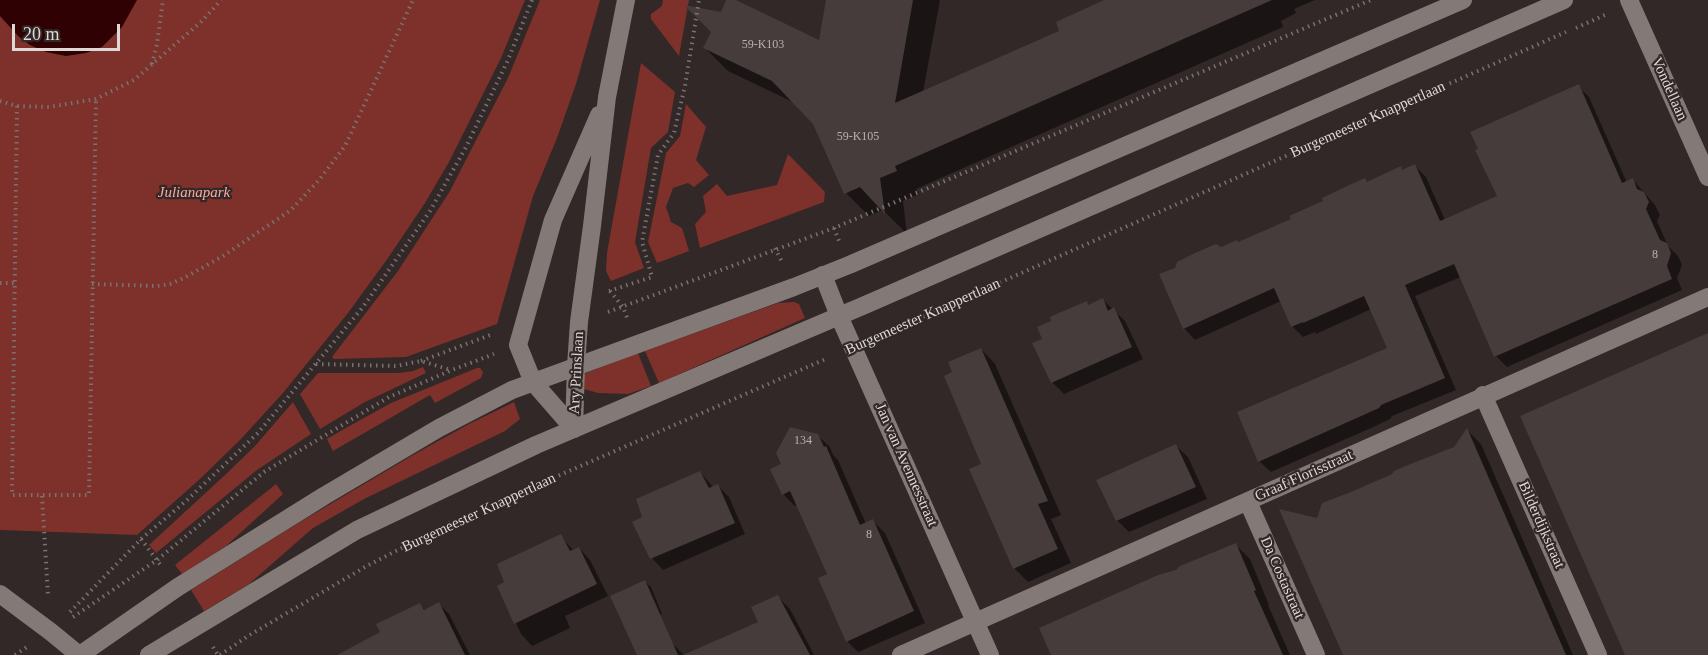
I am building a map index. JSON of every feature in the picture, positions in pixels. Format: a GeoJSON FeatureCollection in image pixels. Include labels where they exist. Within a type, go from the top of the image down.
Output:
{"type":"FeatureCollection","features":[{"type":"Feature","properties":{"kind":"main road","name":"Ary Prinslaan"},"geometry":{"type":"LineString","coordinates":[[574,429],[579,322],[607,96],[626,0]]}},
{"type":"Feature","properties":{"kind":"main road"},"geometry":{"type":"LineString","coordinates":[[0,594],[79,655],[178,587],[324,496],[439,428],[512,390],[823,275],[1463,0]]}},
{"type":"Feature","properties":{"kind":"main road","name":"Burgemeester Knappertlaan"},"geometry":{"type":"LineString","coordinates":[[149,655],[357,530],[536,445],[839,316],[1564,0]]}},
{"type":"Feature","properties":{"kind":"main road","name":"Vondellaan"},"geometry":{"type":"LineString","coordinates":[[1630,2],[1708,177]]}},
{"type":"Feature","properties":{"kind":"main road","name":"Ary Prinslaan"},"geometry":{"type":"LineString","coordinates":[[574,429],[532,382],[518,345],[553,220],[607,96]]}},
{"type":"Feature","properties":{"kind":"main road","name":"Jan van Avennesstraat"},"geometry":{"type":"LineString","coordinates":[[823,275],[839,316],[990,655]]}},
{"type":"Feature","properties":{"kind":"main road","name":"Graaf Florisstraat"},"geometry":{"type":"LineString","coordinates":[[901,655],[1708,297]]}},
{"type":"Feature","properties":{"kind":"main road","name":"Bilderdijkstraat"},"geometry":{"type":"LineString","coordinates":[[1483,395],[1598,655]]}},
{"type":"Feature","properties":{"kind":"main road","name":"Da Costastraat"},"geometry":{"type":"LineString","coordinates":[[1248,502],[1316,655]]}},
{"type":"Feature","properties":{"kind":"path"},"geometry":{"type":"LineString","coordinates":[[152,64],[163,0]]}},
{"type":"Feature","properties":{"kind":"path"},"geometry":{"type":"LineString","coordinates":[[0,101],[17,106],[48,107],[96,99],[134,80],[202,21],[220,0]]}},
{"type":"Feature","properties":{"kind":"path"},"geometry":{"type":"LineString","coordinates":[[92,284],[157,285],[170,284],[184,279],[224,256],[291,210],[319,180],[345,146],[413,0]]}},
{"type":"Feature","properties":{"kind":"path"},"geometry":{"type":"LineString","coordinates":[[51,632],[141,539],[186,501],[258,433],[363,307],[430,211],[466,147],[508,60],[532,0]]}},
{"type":"Feature","properties":{"kind":"path"},"geometry":{"type":"LineString","coordinates":[[579,322],[834,228],[1371,0]]}},
{"type":"Feature","properties":{"kind":"path","name":"Burgemeester Knappertlaan"},"geometry":{"type":"LineString","coordinates":[[220,655],[365,567],[450,523],[854,348],[1630,2]]}},
{"type":"Feature","properties":{"kind":"path"},"geometry":{"type":"LineString","coordinates":[[17,106],[12,495],[89,495],[96,99]]}},
{"type":"Feature","properties":{"kind":"path"},"geometry":{"type":"LineString","coordinates":[[0,283],[15,283]]}},
{"type":"Feature","properties":{"kind":"path"},"geometry":{"type":"LineString","coordinates":[[51,632],[157,560],[264,472],[389,397],[518,345]]}},
{"type":"Feature","properties":{"kind":"path"},"geometry":{"type":"LineString","coordinates":[[316,364],[396,366],[421,360],[452,370]]}},
{"type":"Feature","properties":{"kind":"path"},"geometry":{"type":"LineString","coordinates":[[42,496],[51,632]]}},
{"type":"Feature","properties":{"kind":"green space","name":"Julianapark"},"geometry":{"type":"Polygon","coordinates":[[[0,0],[525,0],[501,58],[449,162],[388,258],[348,313],[283,393],[201,478],[137,535],[0,530],[0,0]]]}},
{"type":"Feature","properties":{"kind":"green space"},"geometry":{"type":"Polygon","coordinates":[[[540,0],[600,0],[576,84],[533,196],[497,324],[406,357],[334,359],[332,357],[398,271],[450,191],[508,78],[540,0]]]}},
{"type":"Feature","properties":{"kind":"green space"},"geometry":{"type":"Polygon","coordinates":[[[663,0],[689,0],[679,56],[651,19],[651,14],[662,6],[663,0]]]}},
{"type":"Feature","properties":{"kind":"green space"},"geometry":{"type":"Polygon","coordinates":[[[641,63],[675,92],[668,132],[651,148],[635,242],[644,268],[611,281],[606,271],[607,253],[641,63]]]}},
{"type":"Feature","properties":{"kind":"green space"},"geometry":{"type":"Polygon","coordinates":[[[686,104],[706,127],[696,160],[709,175],[694,187],[688,183],[673,188],[666,207],[671,222],[682,228],[689,251],[657,263],[648,242],[666,153],[680,136],[686,104]]]}},
{"type":"Feature","properties":{"kind":"green space"},"geometry":{"type":"Polygon","coordinates":[[[788,154],[825,192],[824,202],[700,248],[695,224],[706,212],[703,196],[717,184],[727,196],[777,185],[788,154]]]}},
{"type":"Feature","properties":{"kind":"green space"},"geometry":{"type":"Polygon","coordinates":[[[778,303],[799,304],[805,318],[659,383],[645,351],[778,303]]]}},
{"type":"Feature","properties":{"kind":"green space"},"geometry":{"type":"Polygon","coordinates":[[[638,353],[651,386],[628,394],[598,393],[584,389],[583,376],[586,373],[638,353]]]}},
{"type":"Feature","properties":{"kind":"green space"},"geometry":{"type":"Polygon","coordinates":[[[423,367],[426,373],[365,402],[320,429],[300,394],[318,373],[399,373],[423,367]]]}},
{"type":"Feature","properties":{"kind":"green space"},"geometry":{"type":"Polygon","coordinates":[[[477,368],[483,372],[481,378],[435,403],[430,395],[333,451],[327,439],[344,429],[391,403],[477,368]]]}},
{"type":"Feature","properties":{"kind":"green space"},"geometry":{"type":"Polygon","coordinates":[[[293,402],[311,434],[257,470],[156,553],[149,545],[255,446],[293,402]]]}},
{"type":"Feature","properties":{"kind":"green space"},"geometry":{"type":"Polygon","coordinates":[[[514,402],[520,419],[505,431],[366,498],[313,528],[249,584],[204,611],[191,590],[413,455],[514,402]]]}},
{"type":"Feature","properties":{"kind":"green space"},"geometry":{"type":"Polygon","coordinates":[[[276,484],[283,494],[226,546],[182,574],[175,565],[276,484]]]}},
{"type":"Feature","properties":{"kind":"shaded area"},"geometry":{"type":"Polygon","coordinates":[[[0,0],[137,0],[122,27],[102,47],[86,53],[66,56],[46,52],[19,37],[0,16],[0,0]]]}},
{"type":"Feature","properties":{"kind":"building"},"geometry":{"type":"Polygon","coordinates":[[[726,0],[736,0],[819,40],[826,0],[913,0],[895,103],[1059,31],[1056,22],[1104,0],[1272,0],[895,166],[897,171],[880,178],[885,214],[860,187],[844,194],[813,124],[772,81],[703,48],[711,32],[684,5],[721,12],[726,0]]]}},
{"type":"Feature","properties":{"kind":"building"},"geometry":{"type":"Polygon","coordinates":[[[1579,84],[1622,183],[1633,178],[1637,189],[1644,192],[1649,202],[1646,209],[1660,240],[1667,243],[1671,253],[1667,266],[1672,279],[1494,357],[1454,264],[1405,285],[1445,378],[1258,462],[1237,412],[1387,348],[1364,296],[1291,327],[1274,288],[1183,329],[1159,274],[1175,268],[1177,262],[1195,253],[1216,244],[1221,247],[1237,240],[1238,242],[1291,219],[1289,216],[1323,201],[1322,198],[1343,188],[1365,178],[1367,182],[1401,166],[1402,170],[1415,164],[1440,221],[1497,196],[1475,150],[1478,149],[1470,132],[1579,84]]]}},
{"type":"Feature","properties":{"kind":"building"},"geometry":{"type":"Polygon","coordinates":[[[1103,298],[1108,311],[1114,307],[1132,347],[1051,383],[1032,343],[1042,339],[1037,327],[1051,321],[1050,317],[1068,309],[1087,301],[1088,305],[1103,298]]]}},
{"type":"Feature","properties":{"kind":"building"},"geometry":{"type":"Polygon","coordinates":[[[1708,333],[1708,655],[1625,655],[1520,416],[1708,333]]]}},
{"type":"Feature","properties":{"kind":"building"},"geometry":{"type":"Polygon","coordinates":[[[981,348],[1048,501],[1038,504],[1058,549],[1013,569],[969,469],[981,464],[944,376],[952,372],[948,362],[981,348]]]}},
{"type":"Feature","properties":{"kind":"building"},"geometry":{"type":"Polygon","coordinates":[[[790,427],[818,434],[824,447],[826,446],[860,525],[873,519],[914,611],[846,642],[818,578],[827,574],[790,491],[782,495],[770,469],[781,464],[776,453],[790,427]]]}},
{"type":"Feature","properties":{"kind":"building"},"geometry":{"type":"Polygon","coordinates":[[[1467,428],[1566,655],[1343,655],[1279,509],[1317,518],[1322,503],[1454,447],[1467,428]]]}},
{"type":"Feature","properties":{"kind":"building"},"geometry":{"type":"Polygon","coordinates":[[[1176,444],[1196,487],[1116,521],[1096,480],[1176,444]]]}},
{"type":"Feature","properties":{"kind":"building"},"geometry":{"type":"Polygon","coordinates":[[[700,471],[709,488],[718,484],[735,523],[650,559],[632,522],[642,517],[636,499],[700,471]]]}},
{"type":"Feature","properties":{"kind":"building"},"geometry":{"type":"Polygon","coordinates":[[[561,534],[570,551],[579,547],[597,584],[514,624],[497,586],[504,582],[497,564],[561,534]]]}},
{"type":"Feature","properties":{"kind":"building"},"geometry":{"type":"Polygon","coordinates":[[[1236,543],[1256,590],[1254,591],[1283,655],[1051,655],[1039,628],[1236,543]]]}},
{"type":"Feature","properties":{"kind":"building"},"geometry":{"type":"Polygon","coordinates":[[[645,580],[678,655],[637,655],[610,596],[645,580]]]}},
{"type":"Feature","properties":{"kind":"building"},"geometry":{"type":"Polygon","coordinates":[[[778,595],[810,655],[683,655],[758,622],[751,607],[778,595]]]}},
{"type":"Feature","properties":{"kind":"building"},"geometry":{"type":"Polygon","coordinates":[[[439,602],[465,655],[337,655],[380,632],[376,624],[420,603],[424,610],[439,602]]]}}]}
